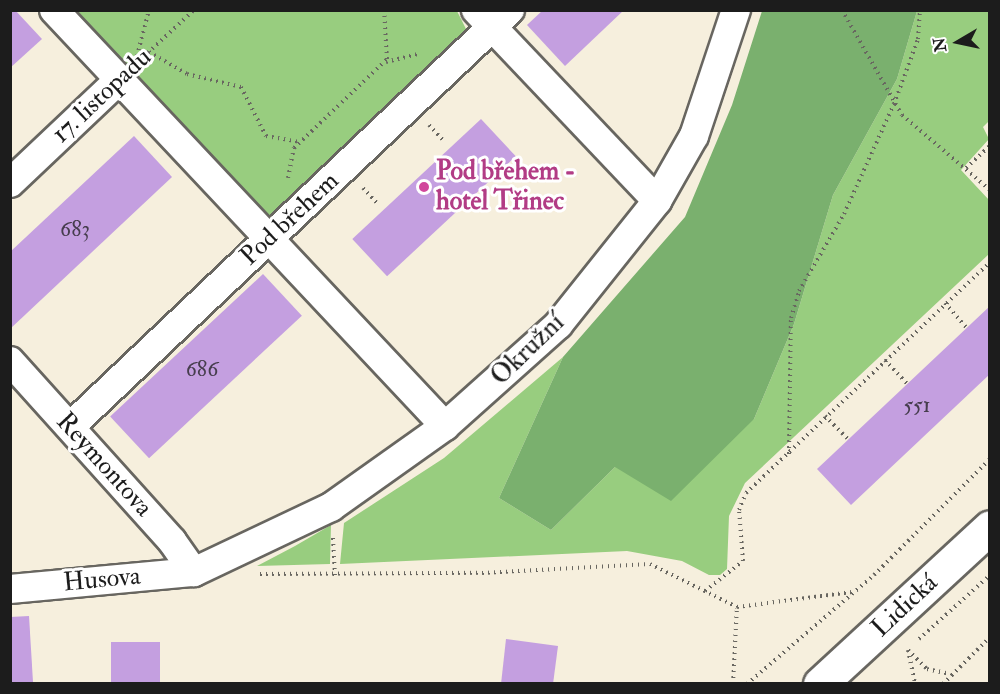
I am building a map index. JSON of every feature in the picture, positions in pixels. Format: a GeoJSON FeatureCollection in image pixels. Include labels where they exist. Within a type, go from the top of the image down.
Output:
{"type":"FeatureCollection","features":[{"type":"Feature","properties":{"kind":"street"},"geometry":{"type":"LineString","coordinates":[[54,10],[127,73],[269,239],[445,426]]}},
{"type":"Feature","properties":{"kind":"street","name":"Okružní"},"geometry":{"type":"LineString","coordinates":[[194,572],[331,507],[445,426],[558,325],[657,201],[694,136],[736,10]]}},
{"type":"Feature","properties":{"kind":"street"},"geometry":{"type":"LineString","coordinates":[[492,16],[657,201]]}},
{"type":"Feature","properties":{"kind":"street","name":"Pod břehem"},"geometry":{"type":"LineString","coordinates":[[70,427],[292,217],[492,16]]}},
{"type":"Feature","properties":{"kind":"street","name":"17. listopadu"},"geometry":{"type":"LineString","coordinates":[[10,183],[127,73]]}},
{"type":"Feature","properties":{"kind":"street","name":"Reymontova"},"geometry":{"type":"LineString","coordinates":[[10,361],[172,541],[194,572]]}},
{"type":"Feature","properties":{"kind":"street","name":"Lidická"},"geometry":{"type":"LineString","coordinates":[[820,684],[990,527]]}},
{"type":"Feature","properties":{"kind":"street","name":"Husova"},"geometry":{"type":"LineString","coordinates":[[10,589],[194,572]]}},
{"type":"Feature","properties":{"kind":"path"},"geometry":{"type":"LineString","coordinates":[[127,73],[149,10]]}},
{"type":"Feature","properties":{"kind":"path","name":"17. listopadu"},"geometry":{"type":"LineString","coordinates":[[127,73],[194,10]]}},
{"type":"Feature","properties":{"kind":"path"},"geometry":{"type":"LineString","coordinates":[[292,217],[286,192],[294,148],[384,65],[387,51],[384,10]]}},
{"type":"Feature","properties":{"kind":"path"},"geometry":{"type":"LineString","coordinates":[[842,10],[894,104],[928,141],[966,168],[990,190]]}},
{"type":"Feature","properties":{"kind":"path"},"geometry":{"type":"LineString","coordinates":[[789,454],[791,318],[799,291],[844,214],[894,104],[918,39],[920,10]]}},
{"type":"Feature","properties":{"kind":"path"},"geometry":{"type":"LineString","coordinates":[[149,52],[187,74],[241,87],[266,136],[299,142]]}},
{"type":"Feature","properties":{"kind":"path"},"geometry":{"type":"LineString","coordinates":[[966,168],[990,146]]}},
{"type":"Feature","properties":{"kind":"path"},"geometry":{"type":"LineString","coordinates":[[705,591],[743,561],[739,510],[746,493],[990,262]]}},
{"type":"Feature","properties":{"kind":"path"},"geometry":{"type":"LineString","coordinates":[[945,303],[967,327]]}},
{"type":"Feature","properties":{"kind":"path"},"geometry":{"type":"LineString","coordinates":[[885,360],[907,384]]}},
{"type":"Feature","properties":{"kind":"path"},"geometry":{"type":"LineString","coordinates":[[825,416],[848,439]]}},
{"type":"Feature","properties":{"kind":"path"},"geometry":{"type":"LineString","coordinates":[[747,684],[852,592],[990,459]]}},
{"type":"Feature","properties":{"kind":"path"},"geometry":{"type":"LineString","coordinates":[[335,556],[335,577]]}},
{"type":"Feature","properties":{"kind":"path"},"geometry":{"type":"LineString","coordinates":[[252,574],[335,577],[650,564],[737,607],[852,592]]}},
{"type":"Feature","properties":{"kind":"path"},"geometry":{"type":"LineString","coordinates":[[908,650],[990,575]]}},
{"type":"Feature","properties":{"kind":"path"},"geometry":{"type":"LineString","coordinates":[[733,684],[737,607]]}},
{"type":"Feature","properties":{"kind":"path"},"geometry":{"type":"LineString","coordinates":[[943,684],[950,674],[990,637]]}},
{"type":"Feature","properties":{"kind":"path"},"geometry":{"type":"LineString","coordinates":[[908,650],[927,669],[950,674]]}},
{"type":"Feature","properties":{"kind":"path"},"geometry":{"type":"LineString","coordinates":[[908,650],[915,684]]}},
{"type":"Feature","properties":{"kind":"green space"},"geometry":{"type":"Polygon","coordinates":[[[69,11],[457,11],[467,31],[269,219],[69,11]]]}},
{"type":"Feature","properties":{"kind":"green space"},"geometry":{"type":"Polygon","coordinates":[[[762,11],[917,11],[897,79],[833,195],[794,324],[754,419],[671,501],[615,467],[551,530],[499,498],[563,357],[685,217],[732,105],[762,11]]]}},
{"type":"Feature","properties":{"kind":"green space"},"geometry":{"type":"Polygon","coordinates":[[[917,11],[989,11],[989,121],[983,127],[989,139],[961,170],[989,200],[989,254],[745,483],[729,516],[727,569],[720,575],[709,575],[682,561],[627,551],[340,564],[344,523],[444,458],[563,357],[499,498],[551,530],[615,467],[754,419],[794,324],[833,195],[897,79],[917,11]]]}},
{"type":"Feature","properties":{"kind":"green space"},"geometry":{"type":"Polygon","coordinates":[[[331,525],[330,564],[257,566],[295,546],[331,525]]]}},
{"type":"Feature","properties":{"kind":"building"},"geometry":{"type":"Polygon","coordinates":[[[10,10],[15,10],[42,39],[10,68],[10,10]]]}},
{"type":"Feature","properties":{"kind":"building"},"geometry":{"type":"Polygon","coordinates":[[[543,10],[624,10],[565,66],[527,25],[543,10]]]}},
{"type":"Feature","properties":{"kind":"building"},"geometry":{"type":"Polygon","coordinates":[[[481,119],[516,156],[387,276],[352,239],[481,119]]]}},
{"type":"Feature","properties":{"kind":"building"},"geometry":{"type":"Polygon","coordinates":[[[134,136],[172,177],[10,329],[10,252],[134,136]]]}},
{"type":"Feature","properties":{"kind":"building"},"geometry":{"type":"Polygon","coordinates":[[[263,274],[302,316],[149,458],[110,417],[263,274]]]}},
{"type":"Feature","properties":{"kind":"building"},"geometry":{"type":"Polygon","coordinates":[[[990,306],[990,374],[851,505],[817,469],[990,306]]]}},
{"type":"Feature","properties":{"kind":"building"},"geometry":{"type":"Polygon","coordinates":[[[29,616],[33,682],[10,684],[10,617],[29,616]]]}},
{"type":"Feature","properties":{"kind":"building"},"geometry":{"type":"Polygon","coordinates":[[[506,639],[558,646],[553,684],[501,684],[506,639]]]}},
{"type":"Feature","properties":{"kind":"building"},"geometry":{"type":"Polygon","coordinates":[[[111,642],[160,642],[160,684],[111,684],[111,642]]]}},
{"type":"Feature","properties":{"kind":"place","name":"Pod břehem - hotel Třinec"},"geometry":{"type":"Point","coordinates":[424,187]}}]}
